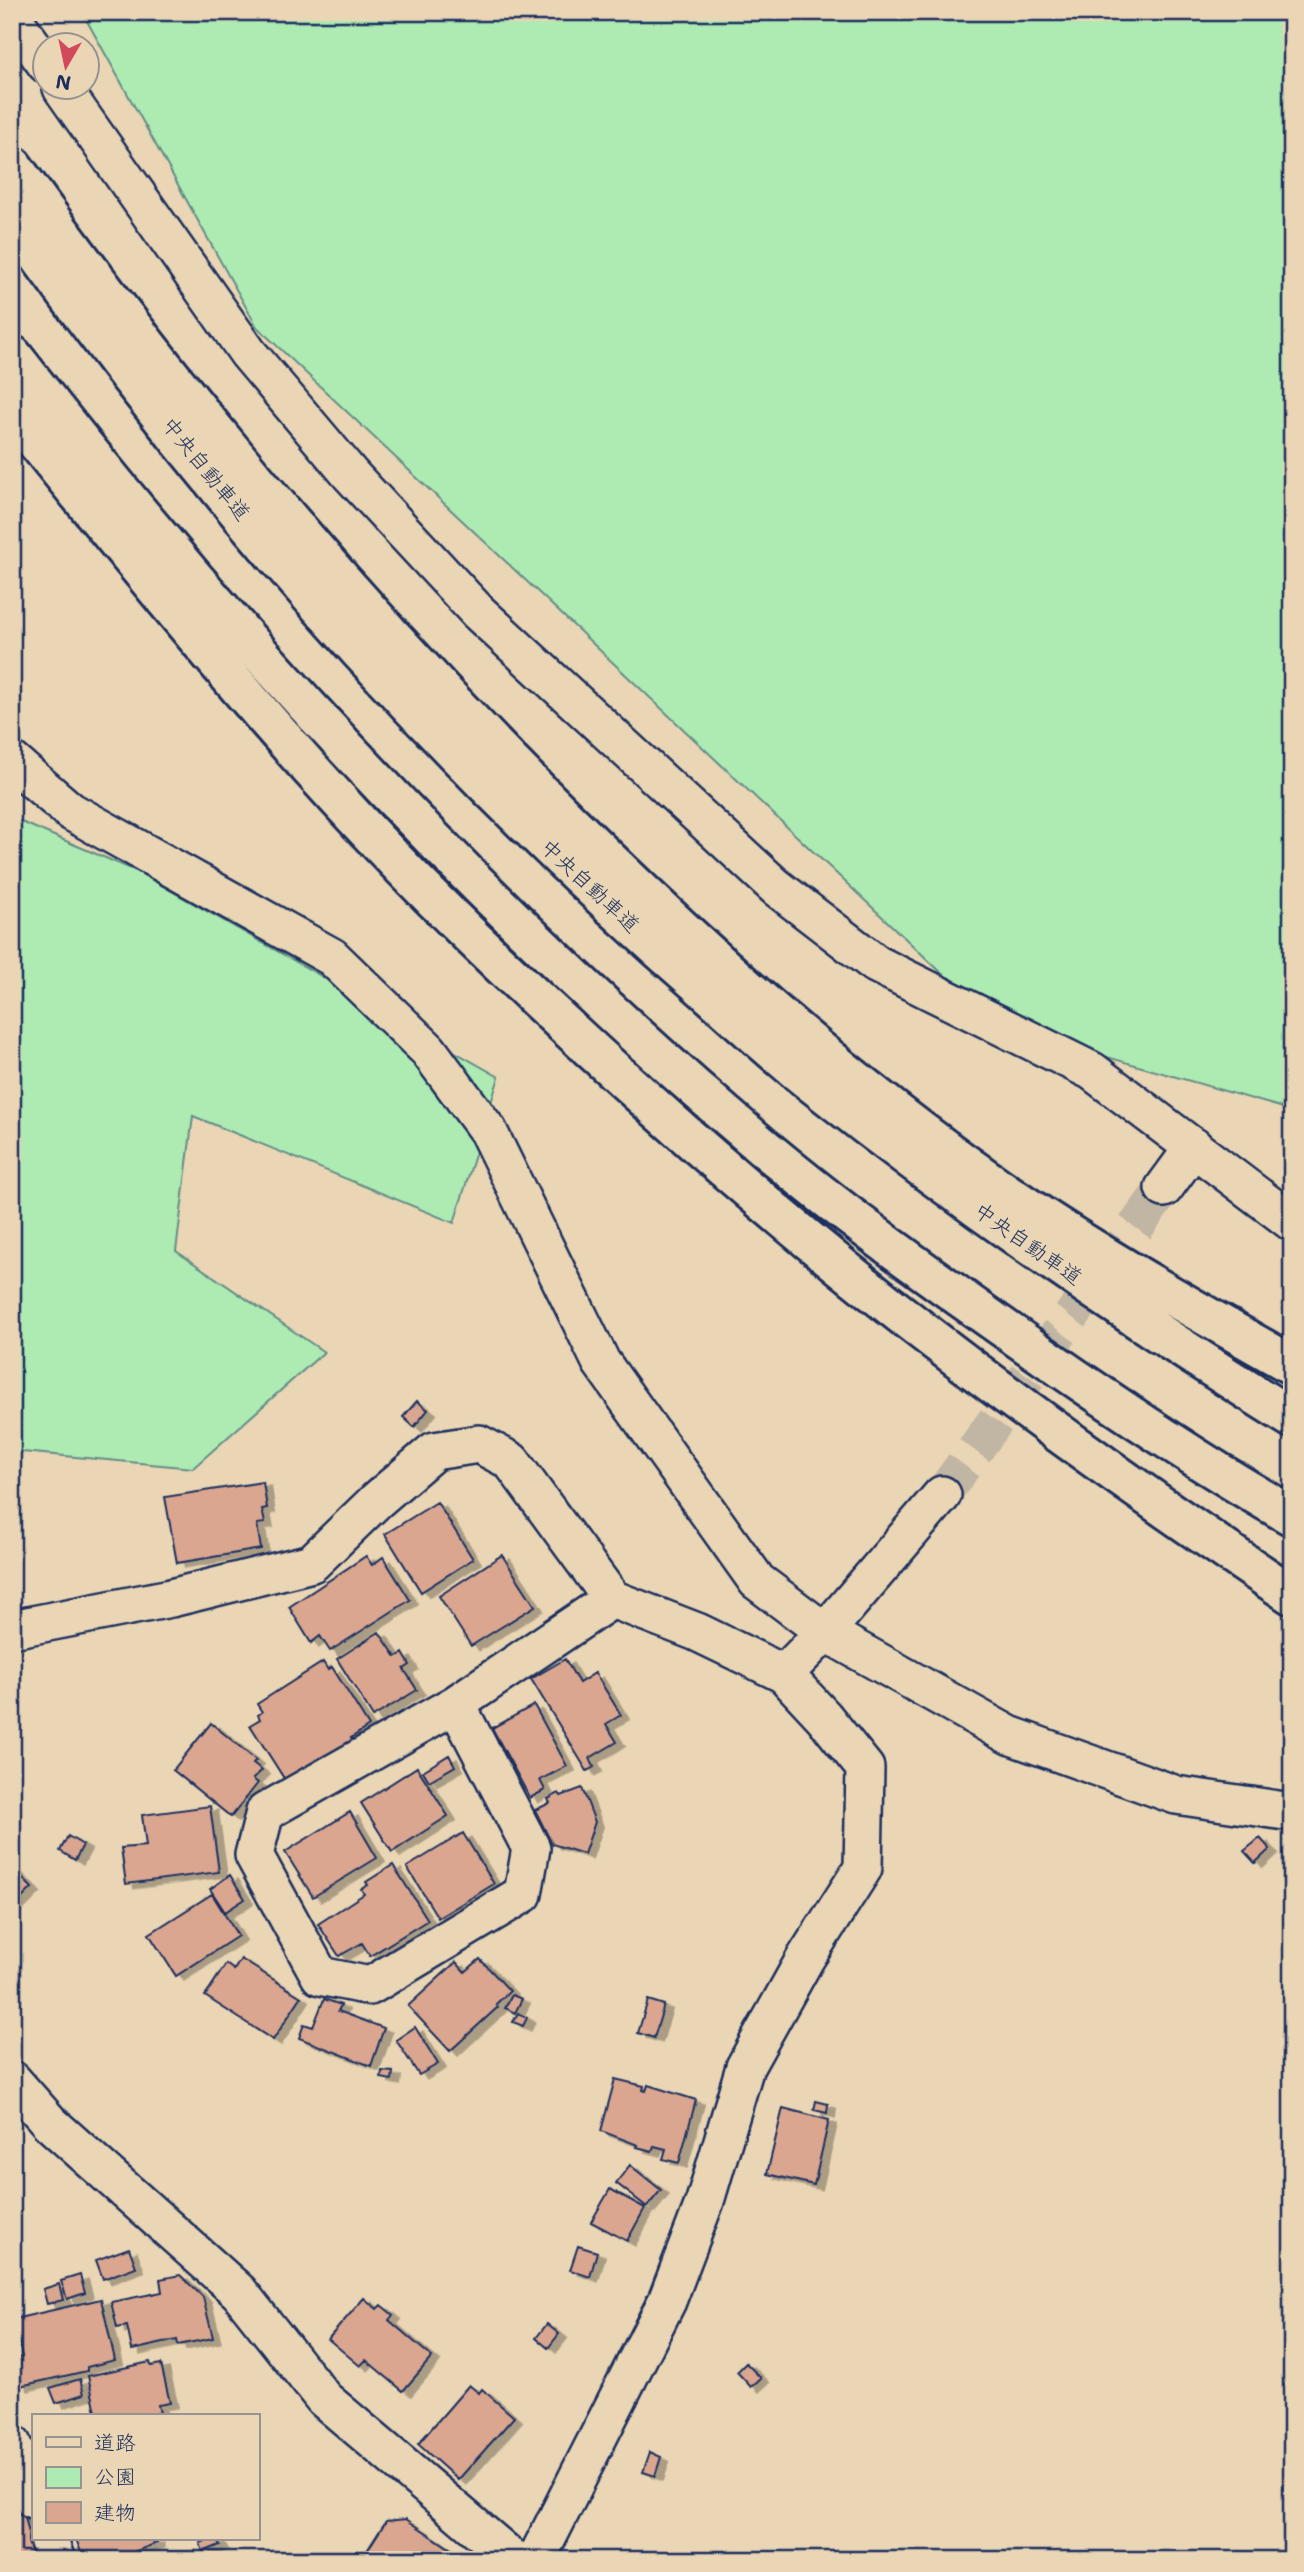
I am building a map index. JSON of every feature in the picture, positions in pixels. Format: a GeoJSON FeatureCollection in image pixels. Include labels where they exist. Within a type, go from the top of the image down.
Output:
{"type":"FeatureCollection","features":[{"type":"Feature","properties":{"kind":"highway"},"geometry":{"type":"LineString","coordinates":[[12,166],[99,286],[232,455],[375,619],[498,751],[658,909],[826,1057],[996,1186],[1153,1285],[1292,1365]]}},
{"type":"Feature","properties":{"kind":"highway","name":"中央自動車道"},"geometry":{"type":"LineString","coordinates":[[12,219],[90,326],[218,486],[348,637],[480,781],[638,932],[809,1081],[983,1213],[1159,1335],[1292,1419]]}},
{"type":"Feature","properties":{"kind":"highway"},"geometry":{"type":"LineString","coordinates":[[12,355],[158,533],[289,684],[431,839],[594,996],[764,1147],[933,1279],[1098,1394],[1292,1516]]}},
{"type":"Feature","properties":{"kind":"highway"},"geometry":{"type":"LineString","coordinates":[[12,412],[160,595],[335,794],[473,939],[637,1090],[809,1241],[1001,1391],[1176,1517],[1292,1595]]}},
{"type":"Feature","properties":{"kind":"street"},"geometry":{"type":"LineString","coordinates":[[12,17],[32,45]]}},
{"type":"Feature","properties":{"kind":"street"},"geometry":{"type":"LineString","coordinates":[[72,102],[248,353],[350,474],[478,612],[776,887],[876,964],[1092,1071],[1141,1111],[1194,1147],[1292,1222]]}},
{"type":"Feature","properties":{"kind":"street"},"geometry":{"type":"LineString","coordinates":[[12,761],[70,811],[332,957],[428,1050],[488,1131],[601,1362],[757,1581],[825,1632],[1009,1735],[1176,1795],[1292,1812]]}},
{"type":"Feature","properties":{"kind":"street"},"geometry":{"type":"LineString","coordinates":[[1164,1188],[1194,1147]]}},
{"type":"Feature","properties":{"kind":"street"},"geometry":{"type":"LineString","coordinates":[[12,1629],[171,1598],[312,1563],[377,1500],[434,1451],[479,1444],[511,1461],[612,1599],[697,1632],[784,1674],[824,1717],[864,1768],[863,1868],[805,1959],[745,2067],[705,2202],[667,2301],[536,2560]]}},
{"type":"Feature","properties":{"kind":"street"},"geometry":{"type":"LineString","coordinates":[[784,1674],[825,1632],[942,1494]]}},
{"type":"Feature","properties":{"kind":"street"},"geometry":{"type":"LineString","coordinates":[[456,1703],[531,1847],[523,1894],[370,1986],[320,1976],[254,1855],[265,1812],[456,1703],[612,1599]]}},
{"type":"Feature","properties":{"kind":"street"},"geometry":{"type":"LineString","coordinates":[[12,2080],[50,2123],[239,2292],[324,2399],[514,2560]]}},
{"type":"Feature","properties":{"kind":"street"},"geometry":{"type":"LineString","coordinates":[[12,2444],[32,2496]]}},
{"type":"Feature","properties":{"kind":"street"},"geometry":{"type":"LineString","coordinates":[[48,2540],[56,2560]]}},
{"type":"Feature","properties":{"kind":"green space"},"geometry":{"type":"Polygon","coordinates":[[[82,12],[1292,12],[1292,1115],[1280,1107],[997,1025],[257,327],[102,48],[102,32],[93,32],[82,12]]]}},
{"type":"Feature","properties":{"kind":"green space"},"geometry":{"type":"Polygon","coordinates":[[[12,818],[136,871],[499,1077],[454,1223],[193,1116],[176,1251],[324,1352],[193,1468],[12,1451],[12,818]]]}},
{"type":"Feature","properties":{"kind":"building"},"geometry":{"type":"Polygon","coordinates":[[[417,1401],[428,1410],[414,1427],[403,1417],[417,1401]]]}},
{"type":"Feature","properties":{"kind":"building"},"geometry":{"type":"Polygon","coordinates":[[[263,1482],[267,1508],[262,1509],[265,1523],[257,1524],[261,1549],[177,1563],[165,1497],[263,1482]]]}},
{"type":"Feature","properties":{"kind":"building"},"geometry":{"type":"Polygon","coordinates":[[[437,1502],[473,1559],[421,1592],[385,1534],[437,1502]]]}},
{"type":"Feature","properties":{"kind":"building"},"geometry":{"type":"Polygon","coordinates":[[[502,1555],[535,1606],[471,1646],[439,1596],[502,1555]]]}},
{"type":"Feature","properties":{"kind":"building"},"geometry":{"type":"Polygon","coordinates":[[[366,1556],[372,1565],[383,1557],[410,1600],[330,1651],[320,1636],[311,1643],[289,1607],[366,1556]]]}},
{"type":"Feature","properties":{"kind":"building"},"geometry":{"type":"Polygon","coordinates":[[[379,1632],[396,1657],[403,1653],[410,1665],[404,1669],[417,1690],[373,1717],[337,1659],[379,1632]]]}},
{"type":"Feature","properties":{"kind":"building"},"geometry":{"type":"Polygon","coordinates":[[[565,1659],[579,1683],[595,1673],[621,1715],[606,1724],[617,1742],[590,1758],[594,1767],[587,1771],[531,1679],[565,1659]]]}},
{"type":"Feature","properties":{"kind":"building"},"geometry":{"type":"Polygon","coordinates":[[[323,1662],[328,1670],[332,1667],[369,1726],[351,1738],[353,1740],[287,1783],[250,1725],[260,1719],[258,1715],[262,1712],[257,1704],[323,1662]]]}},
{"type":"Feature","properties":{"kind":"building"},"geometry":{"type":"Polygon","coordinates":[[[534,1705],[567,1766],[540,1780],[545,1790],[530,1798],[492,1728],[534,1705]]]}},
{"type":"Feature","properties":{"kind":"building"},"geometry":{"type":"Polygon","coordinates":[[[211,1723],[256,1760],[253,1763],[262,1770],[253,1779],[258,1783],[231,1817],[173,1770],[211,1723]]]}},
{"type":"Feature","properties":{"kind":"building"},"geometry":{"type":"Polygon","coordinates":[[[449,1755],[455,1766],[429,1781],[423,1771],[449,1755]]]}},
{"type":"Feature","properties":{"kind":"building"},"geometry":{"type":"Polygon","coordinates":[[[417,1767],[448,1816],[392,1852],[361,1803],[417,1767]]]}},
{"type":"Feature","properties":{"kind":"building"},"geometry":{"type":"Polygon","coordinates":[[[582,1788],[595,1822],[584,1854],[552,1844],[535,1810],[550,1803],[548,1799],[559,1793],[561,1796],[582,1788]]]}},
{"type":"Feature","properties":{"kind":"building"},"geometry":{"type":"Polygon","coordinates":[[[210,1806],[219,1872],[126,1884],[121,1848],[146,1846],[142,1815],[210,1806]]]}},
{"type":"Feature","properties":{"kind":"building"},"geometry":{"type":"Polygon","coordinates":[[[350,1812],[377,1858],[313,1897],[285,1852],[350,1812]]]}},
{"type":"Feature","properties":{"kind":"building"},"geometry":{"type":"Polygon","coordinates":[[[463,1833],[494,1884],[438,1918],[407,1867],[463,1833]]]}},
{"type":"Feature","properties":{"kind":"building"},"geometry":{"type":"Polygon","coordinates":[[[68,1836],[83,1845],[75,1860],[60,1851],[68,1836]]]}},
{"type":"Feature","properties":{"kind":"building"},"geometry":{"type":"Polygon","coordinates":[[[1260,1838],[1270,1849],[1255,1863],[1244,1851],[1260,1838]]]}},
{"type":"Feature","properties":{"kind":"building"},"geometry":{"type":"Polygon","coordinates":[[[393,1865],[428,1920],[370,1956],[362,1943],[339,1956],[318,1924],[364,1894],[361,1889],[368,1885],[366,1882],[393,1865]]]}},
{"type":"Feature","properties":{"kind":"building"},"geometry":{"type":"Polygon","coordinates":[[[12,1867],[32,1888],[12,1908],[12,1867]]]}},
{"type":"Feature","properties":{"kind":"building"},"geometry":{"type":"Polygon","coordinates":[[[230,1875],[245,1899],[225,1912],[210,1889],[230,1875]]]}},
{"type":"Feature","properties":{"kind":"building"},"geometry":{"type":"Polygon","coordinates":[[[212,1894],[238,1936],[176,1976],[149,1934],[212,1894]]]}},
{"type":"Feature","properties":{"kind":"building"},"geometry":{"type":"Polygon","coordinates":[[[241,1959],[301,1997],[273,2040],[205,1996],[226,1964],[234,1970],[241,1959]]]}},
{"type":"Feature","properties":{"kind":"building"},"geometry":{"type":"Polygon","coordinates":[[[480,1959],[510,1991],[496,2004],[498,2007],[450,2051],[408,2006],[456,1962],[465,1972],[480,1959]]]}},
{"type":"Feature","properties":{"kind":"building"},"geometry":{"type":"Polygon","coordinates":[[[512,1995],[522,1999],[515,2013],[505,2008],[512,1995]]]}},
{"type":"Feature","properties":{"kind":"building"},"geometry":{"type":"Polygon","coordinates":[[[324,1999],[341,2005],[338,2011],[384,2028],[371,2066],[299,2038],[304,2024],[313,2027],[324,1999]]]}},
{"type":"Feature","properties":{"kind":"building"},"geometry":{"type":"Polygon","coordinates":[[[648,2000],[664,2005],[654,2038],[638,2033],[648,2000]]]}},
{"type":"Feature","properties":{"kind":"building"},"geometry":{"type":"Polygon","coordinates":[[[518,2013],[527,2018],[523,2026],[513,2022],[518,2013]]]}},
{"type":"Feature","properties":{"kind":"building"},"geometry":{"type":"Polygon","coordinates":[[[415,2027],[438,2064],[419,2075],[396,2040],[415,2027]]]}},
{"type":"Feature","properties":{"kind":"building"},"geometry":{"type":"Polygon","coordinates":[[[382,2071],[393,2072],[392,2080],[381,2078],[382,2071]]]}},
{"type":"Feature","properties":{"kind":"building"},"geometry":{"type":"Polygon","coordinates":[[[615,2079],[644,2086],[643,2090],[646,2091],[648,2085],[696,2100],[679,2163],[663,2159],[666,2149],[654,2146],[652,2151],[637,2147],[638,2145],[601,2131],[615,2079]]]}},
{"type":"Feature","properties":{"kind":"building"},"geometry":{"type":"Polygon","coordinates":[[[816,2101],[828,2104],[827,2113],[814,2110],[816,2101]]]}},
{"type":"Feature","properties":{"kind":"building"},"geometry":{"type":"Polygon","coordinates":[[[783,2108],[829,2120],[814,2185],[767,2174],[783,2108]]]}},
{"type":"Feature","properties":{"kind":"building"},"geometry":{"type":"Polygon","coordinates":[[[630,2165],[661,2190],[647,2207],[616,2183],[630,2165]]]}},
{"type":"Feature","properties":{"kind":"building"},"geometry":{"type":"Polygon","coordinates":[[[610,2189],[645,2208],[627,2241],[591,2222],[610,2189]]]}},
{"type":"Feature","properties":{"kind":"building"},"geometry":{"type":"Polygon","coordinates":[[[578,2246],[597,2252],[590,2277],[570,2270],[578,2246]]]}},
{"type":"Feature","properties":{"kind":"building"},"geometry":{"type":"Polygon","coordinates":[[[129,2248],[136,2267],[103,2279],[96,2260],[129,2248]]]}},
{"type":"Feature","properties":{"kind":"building"},"geometry":{"type":"Polygon","coordinates":[[[80,2275],[85,2293],[67,2299],[61,2281],[80,2275]]]}},
{"type":"Feature","properties":{"kind":"building"},"geometry":{"type":"Polygon","coordinates":[[[180,2275],[203,2297],[213,2338],[178,2345],[177,2340],[132,2350],[127,2326],[117,2328],[111,2302],[162,2292],[160,2279],[180,2275]]]}},
{"type":"Feature","properties":{"kind":"building"},"geometry":{"type":"Polygon","coordinates":[[[59,2284],[63,2300],[47,2304],[43,2289],[59,2284]]]}},
{"type":"Feature","properties":{"kind":"building"},"geometry":{"type":"Polygon","coordinates":[[[364,2298],[377,2309],[381,2305],[393,2315],[389,2320],[432,2357],[403,2391],[366,2360],[360,2366],[328,2339],[364,2298]]]}},
{"type":"Feature","properties":{"kind":"building"},"geometry":{"type":"Polygon","coordinates":[[[101,2299],[115,2360],[87,2367],[87,2371],[20,2386],[14,2359],[22,2357],[14,2319],[101,2299]]]}},
{"type":"Feature","properties":{"kind":"building"},"geometry":{"type":"Polygon","coordinates":[[[547,2324],[559,2334],[548,2348],[536,2338],[547,2324]]]}},
{"type":"Feature","properties":{"kind":"building"},"geometry":{"type":"Polygon","coordinates":[[[150,2362],[151,2366],[161,2364],[170,2403],[158,2405],[160,2413],[155,2414],[97,2414],[88,2376],[150,2362]]]}},
{"type":"Feature","properties":{"kind":"building"},"geometry":{"type":"Polygon","coordinates":[[[746,2363],[761,2378],[751,2387],[737,2372],[746,2363]]]}},
{"type":"Feature","properties":{"kind":"building"},"geometry":{"type":"Polygon","coordinates":[[[80,2379],[84,2394],[56,2403],[50,2388],[80,2379]]]}},
{"type":"Feature","properties":{"kind":"building"},"geometry":{"type":"Polygon","coordinates":[[[469,2385],[479,2393],[482,2389],[514,2417],[458,2480],[418,2444],[469,2385]]]}},
{"type":"Feature","properties":{"kind":"building"},"geometry":{"type":"Polygon","coordinates":[[[650,2452],[661,2457],[655,2476],[643,2472],[650,2452]]]}},
{"type":"Feature","properties":{"kind":"building"},"geometry":{"type":"Polygon","coordinates":[[[22,2504],[31,2542],[47,2560],[12,2560],[12,2506],[22,2504]]]}},
{"type":"Feature","properties":{"kind":"building"},"geometry":{"type":"Polygon","coordinates":[[[406,2519],[467,2560],[363,2557],[386,2521],[406,2519]]]}},
{"type":"Feature","properties":{"kind":"building"},"geometry":{"type":"Polygon","coordinates":[[[76,2540],[156,2540],[157,2543],[113,2560],[84,2560],[76,2540]]]}},
{"type":"Feature","properties":{"kind":"building"},"geometry":{"type":"Polygon","coordinates":[[[218,2540],[220,2545],[203,2552],[200,2543],[218,2540]]]}},
{"type":"Feature","properties":{"kind":"tunnel"},"geometry":{"type":"LineString","coordinates":[[942,1495],[1164,1188]]}}]}
